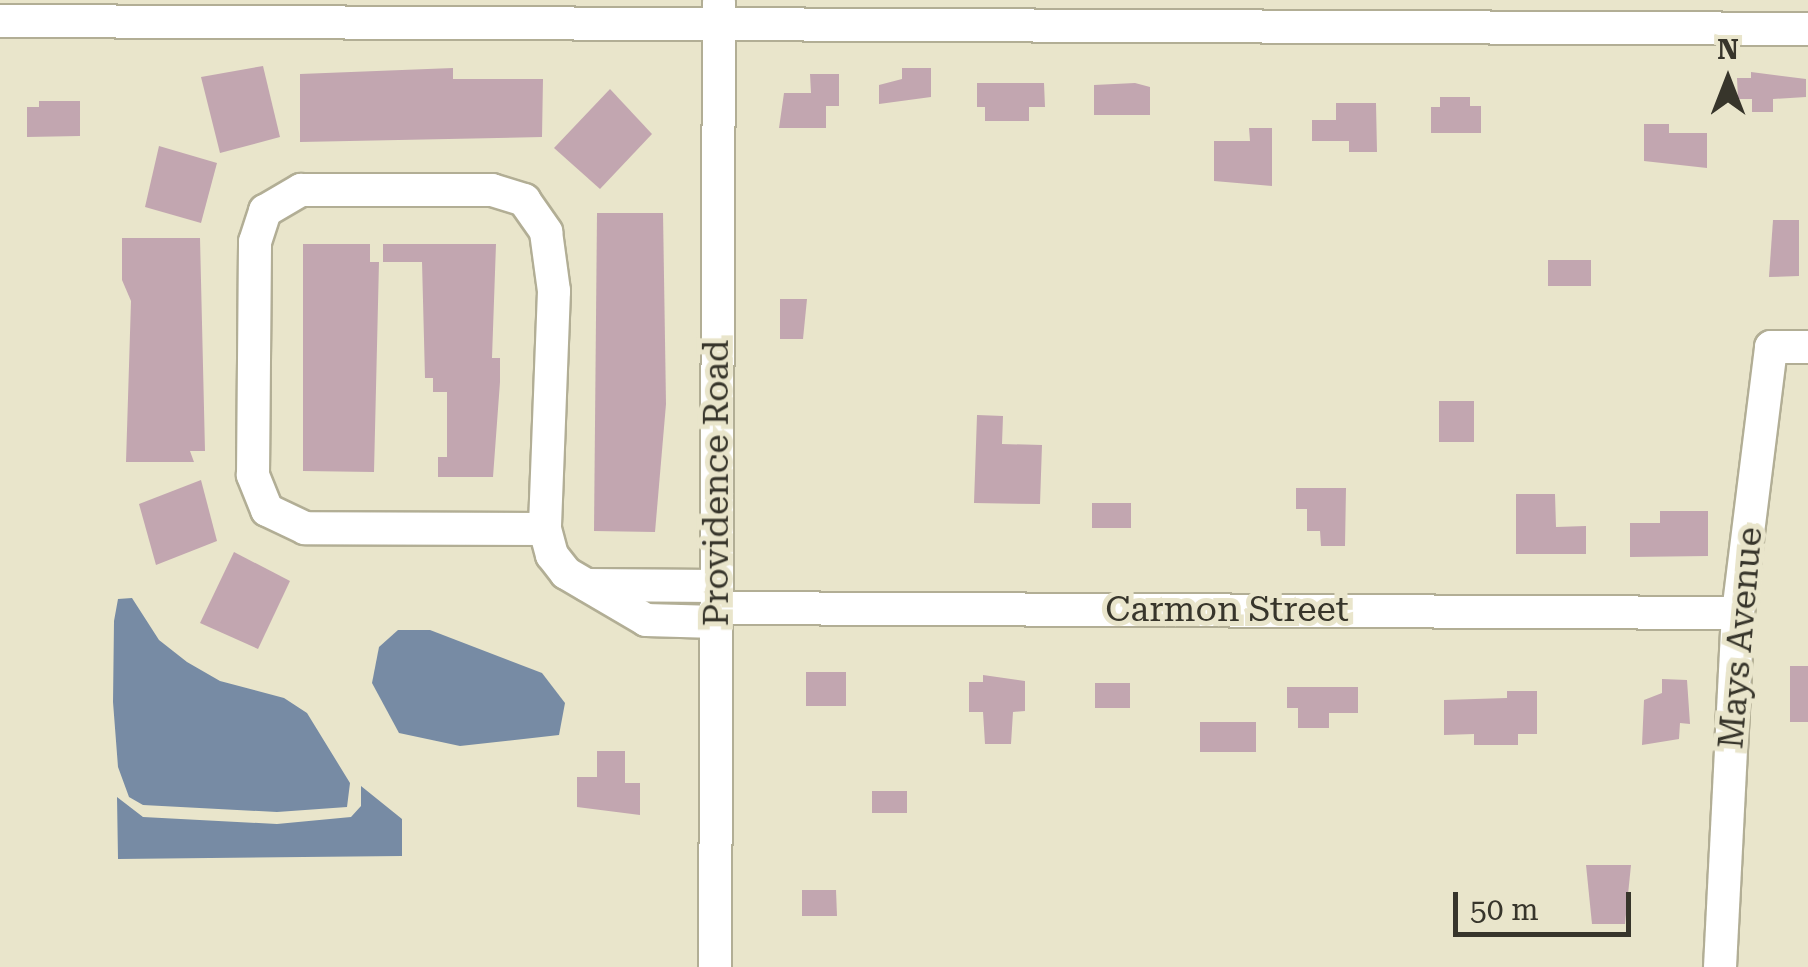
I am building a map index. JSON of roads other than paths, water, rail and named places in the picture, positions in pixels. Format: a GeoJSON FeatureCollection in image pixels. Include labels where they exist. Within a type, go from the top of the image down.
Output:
{"type":"FeatureCollection","features":[{"type":"Feature","properties":{"kind":"street"},"geometry":{"type":"LineString","coordinates":[[0,21],[719,11],[1808,29]]}},
{"type":"Feature","properties":{"kind":"street","name":"Providence Road"},"geometry":{"type":"LineString","coordinates":[[715,967],[719,11]]}},
{"type":"Feature","properties":{"kind":"street"},"geometry":{"type":"LineString","coordinates":[[301,190],[492,190],[524,200],[538,215],[554,291],[545,529],[305,528],[267,510],[254,475],[254,242],[265,211],[301,190]]}},
{"type":"Feature","properties":{"kind":"street","name":"Mays Avenue"},"geometry":{"type":"LineString","coordinates":[[1720,967],[1738,613],[1771,347],[1808,347]]}},
{"type":"Feature","properties":{"kind":"street","name":"Carmon Street"},"geometry":{"type":"LineString","coordinates":[[545,529],[559,564],[587,585],[716,605],[1738,613]]}},
{"type":"Feature","properties":{"kind":"water"},"geometry":{"type":"Polygon","coordinates":[[[132,598],[159,640],[187,662],[220,681],[284,698],[307,713],[350,783],[347,807],[277,812],[143,805],[129,797],[118,767],[113,702],[114,621],[118,599],[132,598]]]}},
{"type":"Feature","properties":{"kind":"water"},"geometry":{"type":"Polygon","coordinates":[[[398,630],[430,630],[542,673],[565,703],[559,735],[460,746],[399,733],[372,683],[379,647],[398,630]]]}},
{"type":"Feature","properties":{"kind":"water"},"geometry":{"type":"Polygon","coordinates":[[[361,786],[402,819],[402,856],[118,859],[117,797],[143,817],[277,824],[351,817],[361,806],[361,786]]]}}]}
